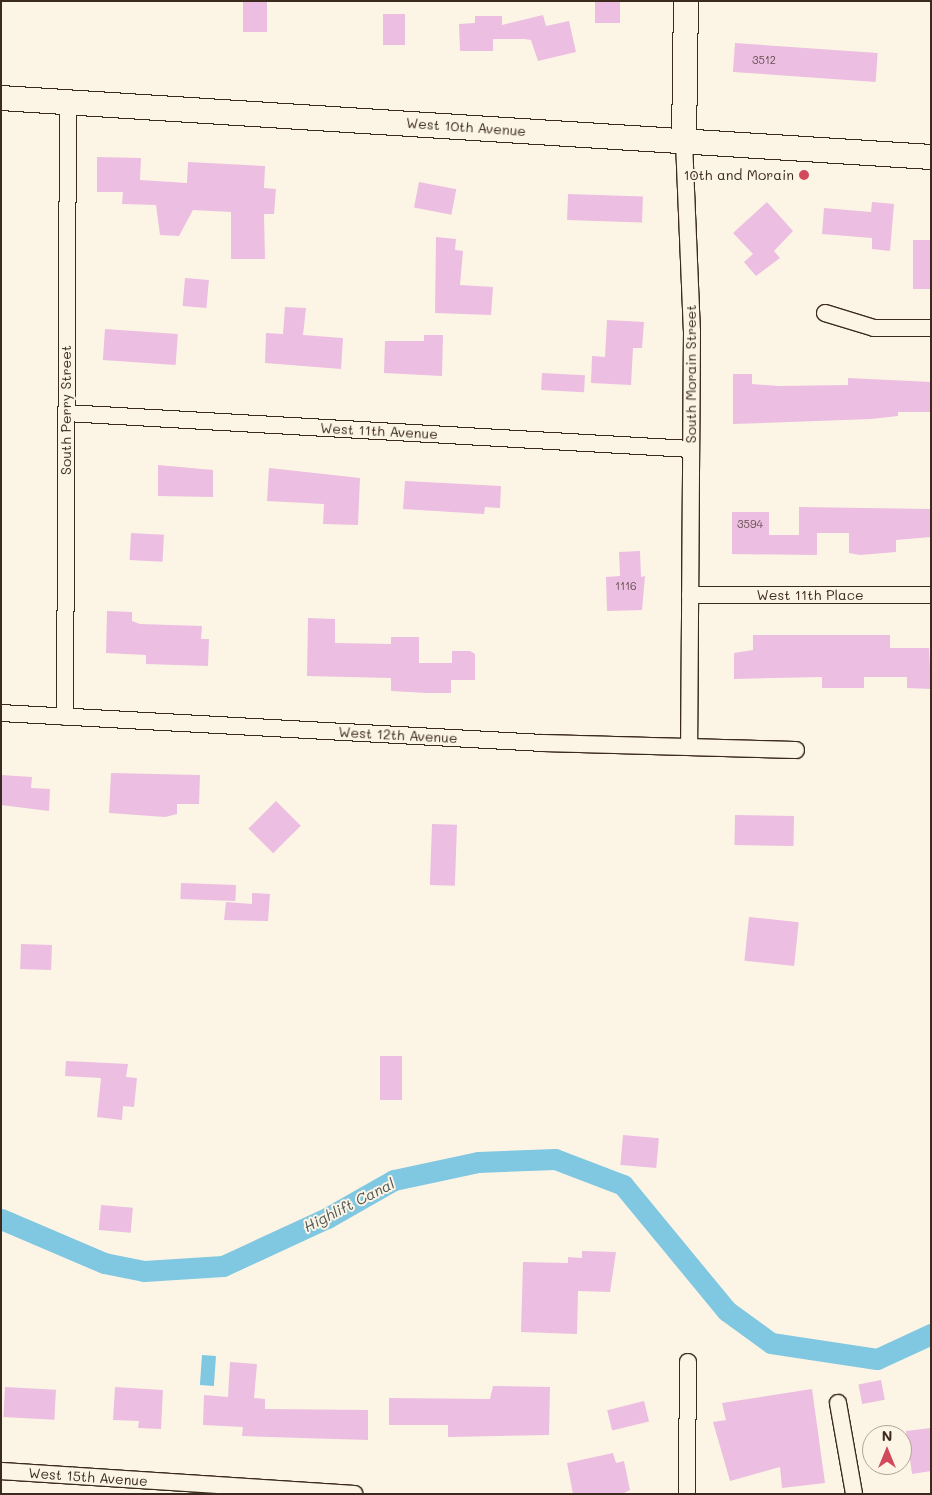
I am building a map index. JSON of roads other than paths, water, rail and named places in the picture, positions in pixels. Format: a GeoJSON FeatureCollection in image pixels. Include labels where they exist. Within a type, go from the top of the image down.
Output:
{"type":"FeatureCollection","features":[{"type":"Feature","properties":{"kind":"main road","name":"South Morain Street"},"geometry":{"type":"LineString","coordinates":[[684,142],[686,1]]}},
{"type":"Feature","properties":{"kind":"main road","name":"West 10th Avenue"},"geometry":{"type":"LineString","coordinates":[[1,98],[931,157]]}},
{"type":"Feature","properties":{"kind":"street","name":"South Perry Street"},"geometry":{"type":"LineString","coordinates":[[65,717],[68,102]]}},
{"type":"Feature","properties":{"kind":"street","name":"South Morain Street"},"geometry":{"type":"LineString","coordinates":[[684,142],[690,214],[689,747]]}},
{"type":"Feature","properties":{"kind":"street"},"geometry":{"type":"LineString","coordinates":[[825,313],[874,328],[931,328]]}},
{"type":"Feature","properties":{"kind":"street","name":"West 11th Avenue"},"geometry":{"type":"LineString","coordinates":[[66,413],[691,450]]}},
{"type":"Feature","properties":{"kind":"street","name":"West 11th Place"},"geometry":{"type":"LineString","coordinates":[[690,595],[931,595]]}},
{"type":"Feature","properties":{"kind":"street","name":"West 12th Avenue"},"geometry":{"type":"LineString","coordinates":[[1,713],[689,747],[796,750]]}},
{"type":"Feature","properties":{"kind":"street"},"geometry":{"type":"LineString","coordinates":[[687,1494],[688,1362]]}},
{"type":"Feature","properties":{"kind":"street"},"geometry":{"type":"LineString","coordinates":[[838,1403],[854,1494]]}},
{"type":"Feature","properties":{"kind":"street","name":"West 15th Avenue"},"geometry":{"type":"LineString","coordinates":[[1,1472],[146,1487],[354,1494]]}},
{"type":"Feature","properties":{"kind":"water"},"geometry":{"type":"Polygon","coordinates":[[[202,1355],[216,1356],[214,1386],[200,1385],[202,1355]]]}},
{"type":"Feature","properties":{"kind":"waterway","name":"Highlift Canal"},"geometry":{"type":"LineString","coordinates":[[1,1219],[104,1263],[144,1271],[223,1266],[327,1218],[394,1180],[478,1162],[555,1159],[623,1185],[727,1311],[771,1343],[877,1359],[931,1334]]}},
{"type":"Feature","properties":{"kind":"place","name":"10th and Morain"},"geometry":{"type":"Point","coordinates":[804,175]}}]}
